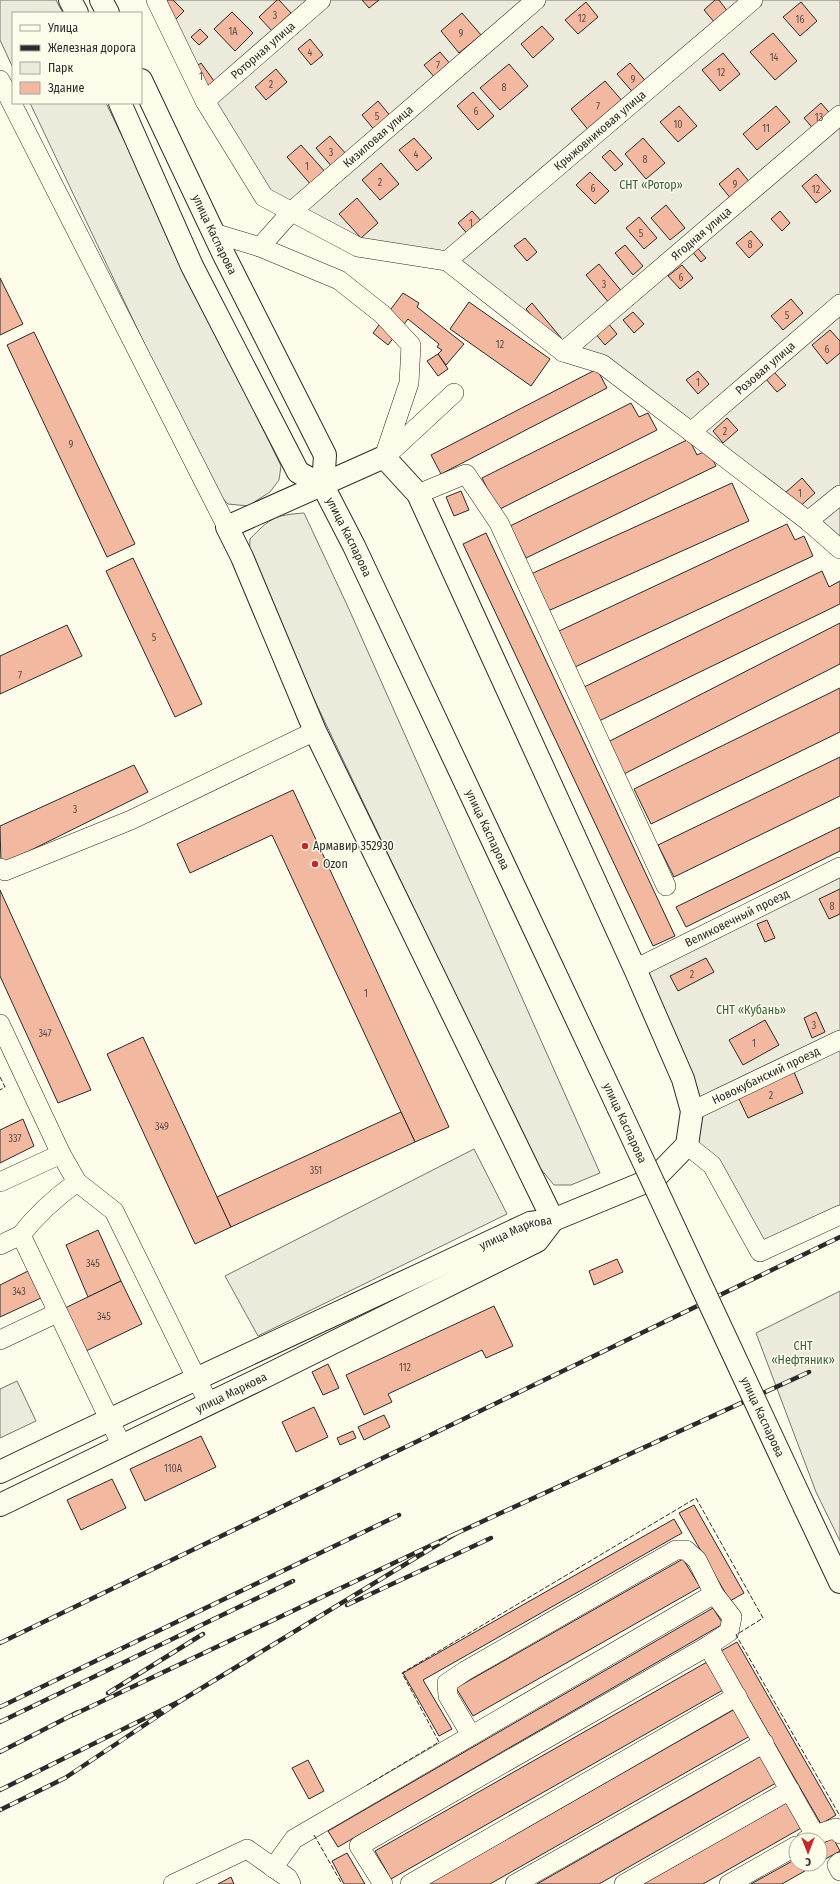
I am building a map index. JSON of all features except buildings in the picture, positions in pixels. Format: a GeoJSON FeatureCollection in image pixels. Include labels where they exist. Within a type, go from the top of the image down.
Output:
{"type":"FeatureCollection","features":[{"type":"Feature","properties":{"kind":"main road"},"geometry":{"type":"LineString","coordinates":[[70,0],[76,12]]}},
{"type":"Feature","properties":{"kind":"main road"},"geometry":{"type":"LineString","coordinates":[[101,0],[107,12]]}},
{"type":"Feature","properties":{"kind":"main road","name":"улица Каспарова"},"geometry":{"type":"LineString","coordinates":[[142,82],[214,233],[326,455],[323,486],[354,546],[840,1582]]}},
{"type":"Feature","properties":{"kind":"main road"},"geometry":{"type":"LineString","coordinates":[[120,104],[192,266],[298,472],[323,486]]}},
{"type":"Feature","properties":{"kind":"main road"},"geometry":{"type":"LineString","coordinates":[[384,458],[418,494],[635,969],[683,1079],[692,1111],[687,1145],[655,1178],[553,1220],[315,731],[242,557],[227,527],[384,458]]}},
{"type":"Feature","properties":{"kind":"main road","name":"улица Маркова"},"geometry":{"type":"LineString","coordinates":[[0,1472],[110,1418],[197,1379],[530,1223],[553,1220]]}},
{"type":"Feature","properties":{"kind":"main road","name":"улица Маркова"},"geometry":{"type":"LineString","coordinates":[[0,1505],[209,1404],[537,1241],[553,1220]]}},
{"type":"Feature","properties":{"kind":"street"},"geometry":{"type":"LineString","coordinates":[[156,0],[204,101],[264,197],[358,247],[447,261],[563,352],[602,364],[808,521],[840,549]]}},
{"type":"Feature","properties":{"kind":"street","name":"Роторная улица"},"geometry":{"type":"LineString","coordinates":[[204,101],[321,0]]}},
{"type":"Feature","properties":{"kind":"street","name":"Кизиловая улица"},"geometry":{"type":"LineString","coordinates":[[260,247],[292,211],[536,0]]}},
{"type":"Feature","properties":{"kind":"street","name":"Крыжовниковая улица"},"geometry":{"type":"LineString","coordinates":[[447,261],[753,0]]}},
{"type":"Feature","properties":{"kind":"street"},"geometry":{"type":"LineString","coordinates":[[0,80],[12,104]]}},
{"type":"Feature","properties":{"kind":"street"},"geometry":{"type":"LineString","coordinates":[[12,104],[227,527]]}},
{"type":"Feature","properties":{"kind":"street","name":"Ягодная улица"},"geometry":{"type":"LineString","coordinates":[[563,352],[840,115]]}},
{"type":"Feature","properties":{"kind":"street"},"geometry":{"type":"LineString","coordinates":[[214,233],[260,247],[339,280],[382,314],[411,345],[409,383],[384,458]]}},
{"type":"Feature","properties":{"kind":"street","name":"Розовая улица"},"geometry":{"type":"LineString","coordinates":[[692,432],[840,304]]}},
{"type":"Feature","properties":{"kind":"street"},"geometry":{"type":"LineString","coordinates":[[384,458],[454,393]]}},
{"type":"Feature","properties":{"kind":"street"},"geometry":{"type":"LineString","coordinates":[[418,494],[466,474],[488,504],[499,522],[666,886]]}},
{"type":"Feature","properties":{"kind":"street"},"geometry":{"type":"LineString","coordinates":[[808,521],[840,495]]}},
{"type":"Feature","properties":{"kind":"street"},"geometry":{"type":"LineString","coordinates":[[0,868],[5,872],[131,820],[315,731]]}},
{"type":"Feature","properties":{"kind":"street","name":"Великовечный проезд"},"geometry":{"type":"LineString","coordinates":[[635,969],[840,867]]}},
{"type":"Feature","properties":{"kind":"street"},"geometry":{"type":"LineString","coordinates":[[0,1024],[61,1154],[77,1182],[114,1211],[209,1404]]}},
{"type":"Feature","properties":{"kind":"street","name":"Новокубанский проезд"},"geometry":{"type":"LineString","coordinates":[[692,1111],[840,1040]]}},
{"type":"Feature","properties":{"kind":"street"},"geometry":{"type":"LineString","coordinates":[[687,1145],[712,1165],[760,1252],[840,1215]]}},
{"type":"Feature","properties":{"kind":"street"},"geometry":{"type":"LineString","coordinates":[[0,1182],[61,1154]]}},
{"type":"Feature","properties":{"kind":"street"},"geometry":{"type":"LineString","coordinates":[[0,1245],[21,1235],[37,1214],[56,1197],[77,1182]]}},
{"type":"Feature","properties":{"kind":"street"},"geometry":{"type":"LineString","coordinates":[[21,1235],[57,1313],[110,1418],[122,1446]]}},
{"type":"Feature","properties":{"kind":"street"},"geometry":{"type":"LineString","coordinates":[[0,1340],[57,1313]]}},
{"type":"Feature","properties":{"kind":"street"},"geometry":{"type":"LineString","coordinates":[[383,1884],[359,1846],[708,1646],[729,1632],[732,1616],[714,1594],[696,1560],[686,1550],[676,1550],[465,1670],[447,1683],[448,1696],[471,1735]]}},
{"type":"Feature","properties":{"kind":"street"},"geometry":{"type":"LineString","coordinates":[[274,1868],[294,1839],[714,1594]]}},
{"type":"Feature","properties":{"kind":"street"},"geometry":{"type":"LineString","coordinates":[[708,1646],[790,1790],[808,1832]]}},
{"type":"Feature","properties":{"kind":"street"},"geometry":{"type":"LineString","coordinates":[[410,1884],[737,1696]]}},
{"type":"Feature","properties":{"kind":"street"},"geometry":{"type":"LineString","coordinates":[[514,1884],[764,1743]]}},
{"type":"Feature","properties":{"kind":"street"},"geometry":{"type":"LineString","coordinates":[[624,1884],[790,1790]]}},
{"type":"Feature","properties":{"kind":"street"},"geometry":{"type":"LineString","coordinates":[[824,1832],[836,1828],[840,1834]]}},
{"type":"Feature","properties":{"kind":"street"},"geometry":{"type":"LineString","coordinates":[[173,1884],[247,1849],[288,1878],[291,1884]]}},
{"type":"Feature","properties":{"kind":"street"},"geometry":{"type":"LineString","coordinates":[[729,1884],[788,1851]]}},
{"type":"Feature","properties":{"kind":"street"},"geometry":{"type":"LineString","coordinates":[[840,1862],[837,1866],[840,1871]]}},
{"type":"Feature","properties":{"kind":"green space"},"geometry":{"type":"Polygon","coordinates":[[[0,0],[56,0],[62,12],[12,12],[12,66],[0,40],[0,0]]]}},
{"type":"Feature","properties":{"kind":"green space","name":"СНТ «Ротор»"},"geometry":{"type":"Polygon","coordinates":[[[156,0],[840,0],[840,549],[602,364],[563,352],[447,261],[358,247],[264,197],[156,0]]]}},
{"type":"Feature","properties":{"kind":"green space"},"geometry":{"type":"Polygon","coordinates":[[[30,104],[106,104],[281,466],[279,480],[270,492],[248,506],[228,504],[213,488],[30,104]]]}},
{"type":"Feature","properties":{"kind":"green space"},"geometry":{"type":"Polygon","coordinates":[[[304,513],[348,607],[600,1173],[571,1185],[554,1185],[535,1162],[249,563],[250,539],[263,526],[279,517],[304,513]]]}},
{"type":"Feature","properties":{"kind":"green space","name":"СНТ «Кубань»"},"geometry":{"type":"Polygon","coordinates":[[[840,867],[840,1215],[760,1252],[687,1145],[692,1111],[635,969],[840,867]]]}},
{"type":"Feature","properties":{"kind":"green space"},"geometry":{"type":"Polygon","coordinates":[[[474,1149],[507,1214],[258,1336],[225,1276],[474,1149]]]}},
{"type":"Feature","properties":{"kind":"green space","name":"СНТ «Нефтяник»"},"geometry":{"type":"Polygon","coordinates":[[[840,1291],[840,1541],[816,1492],[756,1333],[840,1291]]]}},
{"type":"Feature","properties":{"kind":"shaded area"},"geometry":{"type":"Polygon","coordinates":[[[17,1381],[36,1421],[0,1438],[0,1389],[17,1381]]]}},
{"type":"Feature","properties":{"kind":"railway"},"geometry":{"type":"LineString","coordinates":[[0,1643],[840,1237]]}},
{"type":"Feature","properties":{"kind":"railway"},"geometry":{"type":"LineString","coordinates":[[455,1534],[809,1372]]}},
{"type":"Feature","properties":{"kind":"railway"},"geometry":{"type":"LineString","coordinates":[[0,1707],[399,1515]]}},
{"type":"Feature","properties":{"kind":"railway"},"geometry":{"type":"LineString","coordinates":[[73,1715],[455,1534],[182,1700]]}},
{"type":"Feature","properties":{"kind":"railway"},"geometry":{"type":"LineString","coordinates":[[347,1605],[491,1538]]}},
{"type":"Feature","properties":{"kind":"railway"},"geometry":{"type":"LineString","coordinates":[[0,1722],[293,1581]]}},
{"type":"Feature","properties":{"kind":"railway"},"geometry":{"type":"LineString","coordinates":[[108,1693],[203,1634]]}},
{"type":"Feature","properties":{"kind":"railway"},"geometry":{"type":"LineString","coordinates":[[0,1790],[182,1700],[65,1778],[0,1810]]}},
{"type":"Feature","properties":{"kind":"railway"},"geometry":{"type":"LineString","coordinates":[[0,1752],[78,1712]]}},
{"type":"Feature","properties":{"kind":"fence"},"geometry":{"type":"LineString","coordinates":[[0,1077],[5,1087],[0,1090]]}},
{"type":"Feature","properties":{"kind":"fence"},"geometry":{"type":"LineString","coordinates":[[367,1785],[439,1742],[402,1673],[696,1498],[763,1618],[736,1635],[840,1816]]}},
{"type":"Feature","properties":{"kind":"fence"},"geometry":{"type":"LineString","coordinates":[[314,1835],[342,1884]]}},
{"type":"Feature","properties":{"kind":"place","name":"Армавир 352930"},"geometry":{"type":"Point","coordinates":[305,846]}},
{"type":"Feature","properties":{"kind":"place","name":"Ozon"},"geometry":{"type":"Point","coordinates":[315,864]}}]}
